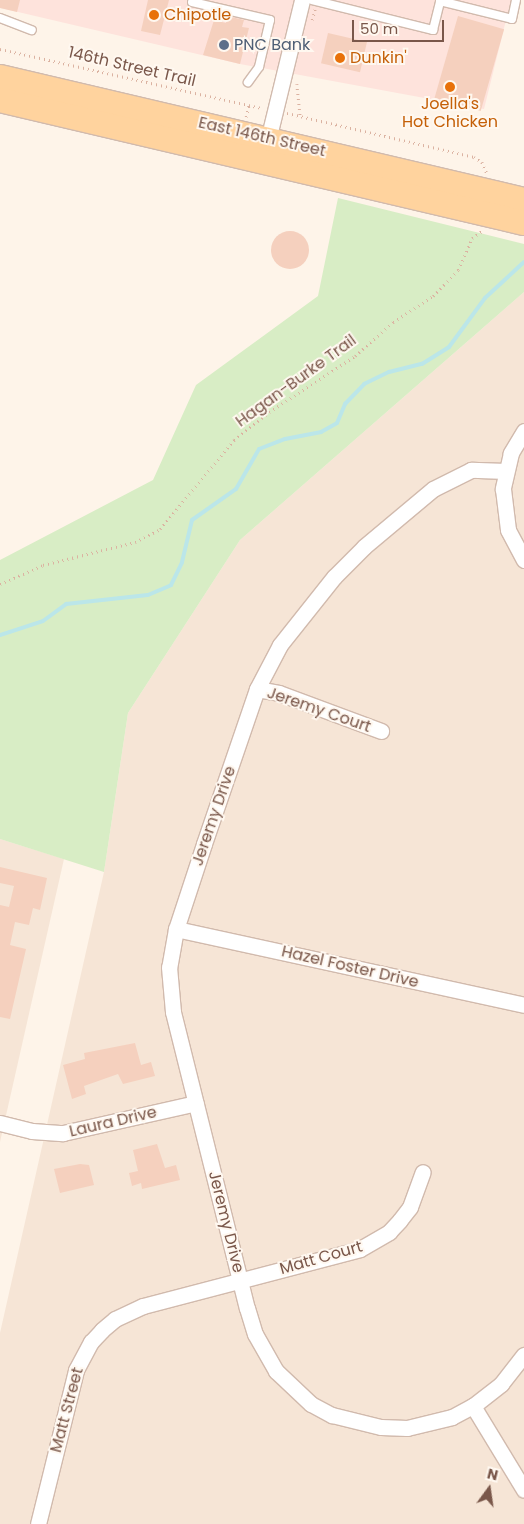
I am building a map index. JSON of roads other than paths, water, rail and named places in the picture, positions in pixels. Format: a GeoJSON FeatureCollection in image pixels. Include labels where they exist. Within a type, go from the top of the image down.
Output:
{"type":"FeatureCollection","features":[{"type":"Feature","properties":{"kind":"main road","name":"East 146th Street"},"geometry":{"type":"LineString","coordinates":[[0,77],[513,213]]}},
{"type":"Feature","properties":{"kind":"main road","name":"East 146th Street"},"geometry":{"type":"LineString","coordinates":[[0,100],[266,149]]}},
{"type":"Feature","properties":{"kind":"street"},"geometry":{"type":"LineString","coordinates":[[266,149],[310,0]]}},
{"type":"Feature","properties":{"kind":"street"},"geometry":{"type":"LineString","coordinates":[[524,430],[506,471],[504,510],[508,530],[524,560]]}},
{"type":"Feature","properties":{"kind":"street","name":"Jeremy Drive"},"geometry":{"type":"LineString","coordinates":[[506,471],[472,470],[433,489],[364,547],[334,578],[280,645],[257,689],[176,929],[169,967],[170,992],[196,1103],[255,1334],[264,1353],[292,1389],[311,1404],[356,1423],[398,1428],[430,1424],[473,1406],[501,1384],[524,1355]]}},
{"type":"Feature","properties":{"kind":"street","name":"Jeremy Court"},"geometry":{"type":"LineString","coordinates":[[257,689],[279,693],[381,731]]}},
{"type":"Feature","properties":{"kind":"street","name":"Hazel Foster Drive"},"geometry":{"type":"LineString","coordinates":[[176,929],[524,1006]]}},
{"type":"Feature","properties":{"kind":"street","name":"Laura Drive"},"geometry":{"type":"LineString","coordinates":[[0,1122],[32,1131],[63,1133],[196,1103]]}},
{"type":"Feature","properties":{"kind":"street","name":"Matt Court"},"geometry":{"type":"LineString","coordinates":[[241,1281],[339,1257],[374,1242],[389,1232],[410,1207],[423,1172]]}},
{"type":"Feature","properties":{"kind":"street","name":"Matt Street"},"geometry":{"type":"LineString","coordinates":[[38,1524],[76,1370],[91,1342],[114,1319],[128,1311],[241,1281]]}},
{"type":"Feature","properties":{"kind":"street"},"geometry":{"type":"LineString","coordinates":[[473,1406],[524,1490]]}},
{"type":"Feature","properties":{"kind":"lane"},"geometry":{"type":"LineString","coordinates":[[310,0],[433,30],[440,1],[512,19],[516,0]]}},
{"type":"Feature","properties":{"kind":"lane"},"geometry":{"type":"LineString","coordinates":[[192,2],[270,20],[259,67],[248,82]]}},
{"type":"Feature","properties":{"kind":"lane"},"geometry":{"type":"LineString","coordinates":[[0,18],[32,30]]}},
{"type":"Feature","properties":{"kind":"waterway"},"geometry":{"type":"LineString","coordinates":[[0,635],[43,621],[66,604],[148,595],[171,585],[182,562],[192,520],[236,489],[259,449],[285,439],[321,432],[337,423],[345,404],[364,384],[389,372],[422,364],[449,347],[485,298],[524,262]]}},
{"type":"Feature","properties":{"kind":"place","name":"Chipotle"},"geometry":{"type":"Point","coordinates":[154,15]}},
{"type":"Feature","properties":{"kind":"place","name":"PNC Bank"},"geometry":{"type":"Point","coordinates":[224,45]}},
{"type":"Feature","properties":{"kind":"place","name":"Dunkin'"},"geometry":{"type":"Point","coordinates":[340,58]}},
{"type":"Feature","properties":{"kind":"place","name":"Joella's Hot Chicken"},"geometry":{"type":"Point","coordinates":[450,87]}}]}
